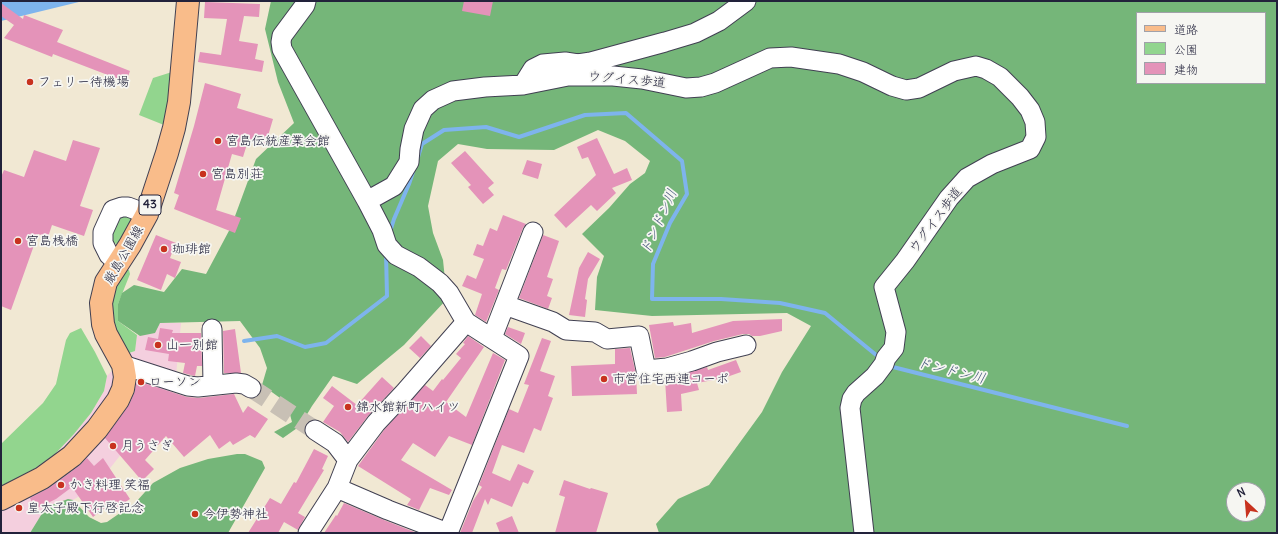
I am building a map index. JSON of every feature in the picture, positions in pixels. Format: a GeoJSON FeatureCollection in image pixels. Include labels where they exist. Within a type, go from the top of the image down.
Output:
{"type":"FeatureCollection","features":[{"type":"Feature","properties":{"kind":"main road","name":"厳島公園線"},"geometry":{"type":"LineString","coordinates":[[1,499],[42,478],[72,456],[98,429],[118,400],[123,389],[125,377],[123,365],[106,334],[101,313],[103,292],[106,282],[136,235],[147,214],[174,128],[182,77],[188,1]]}},
{"type":"Feature","properties":{"kind":"street"},"geometry":{"type":"LineString","coordinates":[[306,1],[306,5],[282,36],[282,49],[367,201],[382,230],[387,245],[396,255],[419,267],[440,282],[450,293],[466,322],[519,356],[448,533],[388,510],[337,488]]}},
{"type":"Feature","properties":{"kind":"street"},"geometry":{"type":"LineString","coordinates":[[523,85],[529,74],[537,66],[565,62],[578,64],[591,62],[665,42],[695,32],[719,21],[746,1]]}},
{"type":"Feature","properties":{"kind":"street","name":"ウグイス歩道"},"geometry":{"type":"LineString","coordinates":[[367,201],[394,186],[409,162],[414,129],[423,109],[433,100],[453,91],[485,87],[523,85],[568,76],[613,76],[642,79],[686,88],[701,87],[715,83],[770,58],[791,57],[839,64],[863,72],[892,86],[906,90],[919,88],[954,71],[976,66],[986,69],[1000,77],[1020,97],[1030,110],[1035,122],[1036,137],[1030,149],[998,162],[967,178],[949,198],[905,261],[884,287],[896,332],[894,348],[875,376],[856,393],[852,399],[850,408],[864,533]]}},
{"type":"Feature","properties":{"kind":"street"},"geometry":{"type":"LineString","coordinates":[[118,263],[109,255],[103,243],[103,232],[113,210],[128,207],[147,214]]}},
{"type":"Feature","properties":{"kind":"street"},"geometry":{"type":"LineString","coordinates":[[492,338],[533,232]]}},
{"type":"Feature","properties":{"kind":"street"},"geometry":{"type":"LineString","coordinates":[[505,305],[553,322],[566,330],[595,332],[607,339],[639,336],[646,370],[667,368],[717,352],[746,345]]}},
{"type":"Feature","properties":{"kind":"street"},"geometry":{"type":"LineString","coordinates":[[308,533],[337,488],[348,460],[376,423],[466,322]]}},
{"type":"Feature","properties":{"kind":"street"},"geometry":{"type":"LineString","coordinates":[[212,329],[213,386]]}},
{"type":"Feature","properties":{"kind":"street"},"geometry":{"type":"LineString","coordinates":[[123,365],[188,386],[198,387],[236,383],[244,384],[251,388]]}},
{"type":"Feature","properties":{"kind":"street"},"geometry":{"type":"LineString","coordinates":[[315,430],[334,443],[348,460]]}},
{"type":"Feature","properties":{"kind":"shaded area"},"geometry":{"type":"Polygon","coordinates":[[[160,323],[181,323],[175,386],[96,486],[73,500],[68,499],[46,507],[30,533],[1,533],[1,486],[34,469],[55,454],[91,413],[104,391],[107,376],[129,353],[135,351],[137,335],[140,336],[160,323]]]}},
{"type":"Feature","properties":{"kind":"green space"},"geometry":{"type":"Polygon","coordinates":[[[271,1],[1277,1],[1277,533],[659,533],[656,524],[678,499],[709,485],[762,412],[782,372],[811,326],[787,313],[652,316],[595,310],[597,277],[604,256],[582,234],[609,208],[630,184],[645,173],[650,161],[625,141],[598,130],[554,150],[487,149],[458,144],[438,161],[428,206],[433,233],[443,260],[447,299],[404,345],[357,384],[333,376],[300,426],[283,438],[274,432],[292,422],[287,403],[262,385],[267,368],[260,348],[240,321],[160,323],[155,333],[140,336],[118,321],[118,304],[122,293],[134,285],[164,292],[182,269],[206,274],[231,227],[256,159],[294,123],[278,82],[265,29],[271,1]]]}},
{"type":"Feature","properties":{"kind":"green space"},"geometry":{"type":"Polygon","coordinates":[[[172,72],[164,125],[139,115],[153,78],[172,72]]]}},
{"type":"Feature","properties":{"kind":"green space"},"geometry":{"type":"Polygon","coordinates":[[[119,214],[134,219],[117,244],[113,243],[110,236],[119,214]]]}},
{"type":"Feature","properties":{"kind":"green space"},"geometry":{"type":"Polygon","coordinates":[[[123,270],[129,270],[130,274],[118,304],[118,321],[137,335],[135,351],[129,353],[120,345],[109,320],[113,287],[123,270]]]}},
{"type":"Feature","properties":{"kind":"green space"},"geometry":{"type":"Polygon","coordinates":[[[81,328],[107,376],[104,391],[91,413],[55,454],[34,469],[1,486],[1,444],[43,403],[56,384],[66,340],[70,333],[81,328]]]}},
{"type":"Feature","properties":{"kind":"green space"},"geometry":{"type":"Polygon","coordinates":[[[245,454],[262,461],[265,468],[228,533],[30,533],[46,507],[68,499],[73,500],[89,517],[101,523],[107,522],[136,502],[153,483],[180,468],[208,459],[245,454]]]}},
{"type":"Feature","properties":{"kind":"water"},"geometry":{"type":"Polygon","coordinates":[[[1,1],[83,1],[1,21],[1,1]]]}},
{"type":"Feature","properties":{"kind":"building"},"geometry":{"type":"Polygon","coordinates":[[[464,1],[493,1],[490,16],[462,11],[464,1]]]}},
{"type":"Feature","properties":{"kind":"building"},"geometry":{"type":"Polygon","coordinates":[[[205,2],[260,4],[259,17],[244,16],[239,41],[258,44],[255,59],[264,61],[262,72],[198,62],[200,52],[221,55],[227,19],[204,18],[205,2]]]}},
{"type":"Feature","properties":{"kind":"building"},"geometry":{"type":"Polygon","coordinates":[[[1,3],[23,19],[24,15],[63,30],[57,42],[130,71],[126,82],[53,54],[52,57],[4,38],[14,25],[1,16],[1,3]]]}},
{"type":"Feature","properties":{"kind":"building"},"geometry":{"type":"Polygon","coordinates":[[[205,83],[241,94],[237,108],[273,119],[265,146],[248,141],[243,157],[232,154],[216,210],[241,218],[235,233],[174,209],[179,195],[174,193],[205,83]]]}},
{"type":"Feature","properties":{"kind":"building"},"geometry":{"type":"Polygon","coordinates":[[[597,138],[614,174],[627,168],[632,180],[612,188],[616,193],[597,211],[591,205],[566,228],[554,215],[596,175],[588,157],[582,159],[577,147],[597,138]]]}},
{"type":"Feature","properties":{"kind":"building"},"geometry":{"type":"Polygon","coordinates":[[[73,140],[100,148],[80,206],[93,210],[84,236],[52,225],[48,237],[38,234],[11,310],[1,306],[1,177],[4,170],[24,177],[34,150],[66,161],[73,140]]]}},
{"type":"Feature","properties":{"kind":"building"},"geometry":{"type":"Polygon","coordinates":[[[465,151],[494,183],[488,188],[494,195],[483,204],[468,187],[471,185],[451,163],[465,151]]]}},
{"type":"Feature","properties":{"kind":"building"},"geometry":{"type":"Polygon","coordinates":[[[527,160],[542,164],[538,179],[522,174],[527,160]]]}},
{"type":"Feature","properties":{"kind":"building"},"geometry":{"type":"Polygon","coordinates":[[[503,215],[526,224],[506,270],[502,269],[495,288],[499,290],[486,322],[475,315],[482,294],[462,286],[467,275],[476,279],[484,259],[473,255],[477,244],[483,246],[490,228],[497,231],[503,215]]]}},
{"type":"Feature","properties":{"kind":"building"},"geometry":{"type":"Polygon","coordinates":[[[156,235],[176,243],[170,258],[181,262],[175,278],[167,274],[161,290],[137,280],[156,235]]]}},
{"type":"Feature","properties":{"kind":"building"},"geometry":{"type":"Polygon","coordinates":[[[543,235],[559,241],[547,277],[553,279],[547,296],[552,298],[548,309],[519,298],[543,235]]]}},
{"type":"Feature","properties":{"kind":"building"},"geometry":{"type":"Polygon","coordinates":[[[588,252],[600,259],[588,279],[585,299],[587,300],[585,317],[569,315],[579,268],[588,252]]]}},
{"type":"Feature","properties":{"kind":"building"},"geometry":{"type":"Polygon","coordinates":[[[782,319],[782,331],[760,336],[743,334],[714,341],[665,357],[655,358],[649,325],[673,322],[674,326],[691,323],[692,333],[733,321],[782,319]]]}},
{"type":"Feature","properties":{"kind":"building"},"geometry":{"type":"Polygon","coordinates":[[[508,327],[525,333],[521,344],[505,334],[508,327]]]}},
{"type":"Feature","properties":{"kind":"building"},"geometry":{"type":"Polygon","coordinates":[[[160,328],[173,330],[172,333],[201,333],[202,366],[197,366],[195,376],[183,373],[185,363],[168,361],[169,354],[145,350],[148,337],[158,339],[160,328]]]}},
{"type":"Feature","properties":{"kind":"building"},"geometry":{"type":"Polygon","coordinates":[[[235,329],[241,373],[224,373],[223,331],[235,329]]]}},
{"type":"Feature","properties":{"kind":"building"},"geometry":{"type":"Polygon","coordinates":[[[421,336],[431,346],[420,358],[409,348],[421,336]]]}},
{"type":"Feature","properties":{"kind":"building"},"geometry":{"type":"Polygon","coordinates":[[[468,336],[484,347],[446,402],[466,417],[493,353],[505,360],[472,445],[449,436],[435,457],[413,443],[401,460],[452,490],[449,495],[430,488],[419,510],[407,505],[411,499],[358,466],[384,430],[425,385],[433,391],[442,379],[443,380],[461,358],[456,354],[465,344],[463,343],[468,336]]]}},
{"type":"Feature","properties":{"kind":"building"},"geometry":{"type":"Polygon","coordinates":[[[542,338],[551,341],[540,371],[555,376],[548,396],[553,398],[541,431],[534,428],[524,453],[502,445],[492,473],[510,481],[518,464],[534,471],[528,484],[523,482],[512,507],[491,498],[488,505],[485,499],[472,533],[460,533],[473,501],[482,487],[479,485],[509,409],[518,413],[529,385],[524,384],[542,338]]]}},
{"type":"Feature","properties":{"kind":"building","name":"市営住宅西連コーポ"},"geometry":{"type":"Polygon","coordinates":[[[630,348],[636,374],[637,394],[572,396],[571,366],[615,364],[615,349],[630,348]]]}},
{"type":"Feature","properties":{"kind":"building"},"geometry":{"type":"Polygon","coordinates":[[[736,360],[741,372],[724,378],[697,383],[699,390],[681,394],[682,411],[667,412],[665,379],[707,367],[708,370],[736,360]]]}},
{"type":"Feature","properties":{"kind":"building"},"geometry":{"type":"Polygon","coordinates":[[[382,377],[394,388],[368,416],[348,442],[340,432],[323,422],[334,406],[323,398],[332,386],[357,405],[382,377]]]}},
{"type":"Feature","properties":{"kind":"building"},"geometry":{"type":"Polygon","coordinates":[[[137,381],[187,397],[199,398],[234,394],[243,413],[248,406],[268,419],[255,438],[250,435],[233,445],[230,441],[219,449],[210,435],[184,457],[166,436],[145,460],[154,469],[142,481],[105,438],[129,405],[134,394],[137,381]]]}},
{"type":"Feature","properties":{"kind":"building"},"geometry":{"type":"Polygon","coordinates":[[[314,449],[328,456],[322,469],[324,470],[298,513],[305,517],[298,530],[284,522],[278,533],[248,533],[270,498],[281,504],[294,482],[296,483],[314,449]]]}},
{"type":"Feature","properties":{"kind":"building"},"geometry":{"type":"Polygon","coordinates":[[[87,458],[94,466],[103,458],[130,499],[110,512],[106,507],[93,517],[72,487],[56,499],[35,509],[30,498],[49,488],[79,466],[87,458]]]}},
{"type":"Feature","properties":{"kind":"building"},"geometry":{"type":"Polygon","coordinates":[[[564,480],[590,489],[608,493],[596,533],[555,533],[565,497],[559,495],[564,480]]]}},
{"type":"Feature","properties":{"kind":"building"},"geometry":{"type":"Polygon","coordinates":[[[344,503],[417,533],[324,533],[336,515],[337,516],[344,503]]]}},
{"type":"Feature","properties":{"kind":"building"},"geometry":{"type":"Polygon","coordinates":[[[512,516],[519,533],[500,533],[496,523],[512,516]]]}},
{"type":"Feature","properties":{"kind":"waterway","name":"ドンドン川"},"geometry":{"type":"LineString","coordinates":[[418,157],[422,144],[444,130],[486,127],[519,137],[585,115],[626,113],[682,161],[687,194],[670,223],[653,264],[652,299],[721,299],[780,303],[825,313],[881,359]]}},
{"type":"Feature","properties":{"kind":"waterway","name":"ドンドン川"},"geometry":{"type":"LineString","coordinates":[[390,232],[413,172]]}},
{"type":"Feature","properties":{"kind":"waterway","name":"ドンドン川"},"geometry":{"type":"LineString","coordinates":[[244,341],[277,336],[305,347],[326,343],[387,296],[386,253]]}},
{"type":"Feature","properties":{"kind":"waterway","name":"ドンドン川"},"geometry":{"type":"LineString","coordinates":[[889,366],[1127,426]]}},
{"type":"Feature","properties":{"kind":"tunnel"},"geometry":{"type":"LineString","coordinates":[[251,388],[315,430]]}},
{"type":"Feature","properties":{"kind":"place","name":"フェリー待機場"},"geometry":{"type":"Point","coordinates":[30,82]}},
{"type":"Feature","properties":{"kind":"place","name":"宮島伝統産業会館"},"geometry":{"type":"Point","coordinates":[218,141]}},
{"type":"Feature","properties":{"kind":"place","name":"宮島別荘"},"geometry":{"type":"Point","coordinates":[203,174]}},
{"type":"Feature","properties":{"kind":"place","name":"宮島桟橋"},"geometry":{"type":"Point","coordinates":[18,241]}},
{"type":"Feature","properties":{"kind":"place","name":"珈琲館"},"geometry":{"type":"Point","coordinates":[164,249]}},
{"type":"Feature","properties":{"kind":"place","name":"山一別館"},"geometry":{"type":"Point","coordinates":[158,345]}},
{"type":"Feature","properties":{"kind":"place","name":"市営住宅西連コーポ"},"geometry":{"type":"Point","coordinates":[604,379]}},
{"type":"Feature","properties":{"kind":"place","name":"ローソン"},"geometry":{"type":"Point","coordinates":[141,382]}},
{"type":"Feature","properties":{"kind":"place","name":"錦水館新町ハイツ"},"geometry":{"type":"Point","coordinates":[348,407]}},
{"type":"Feature","properties":{"kind":"place","name":"月うさぎ"},"geometry":{"type":"Point","coordinates":[113,446]}},
{"type":"Feature","properties":{"kind":"place","name":"かき料理 笑福"},"geometry":{"type":"Point","coordinates":[61,485]}},
{"type":"Feature","properties":{"kind":"place","name":"皇太子殿下行啓記念"},"geometry":{"type":"Point","coordinates":[19,508]}},
{"type":"Feature","properties":{"kind":"place","name":"今伊勢神社"},"geometry":{"type":"Point","coordinates":[195,514]}}]}
